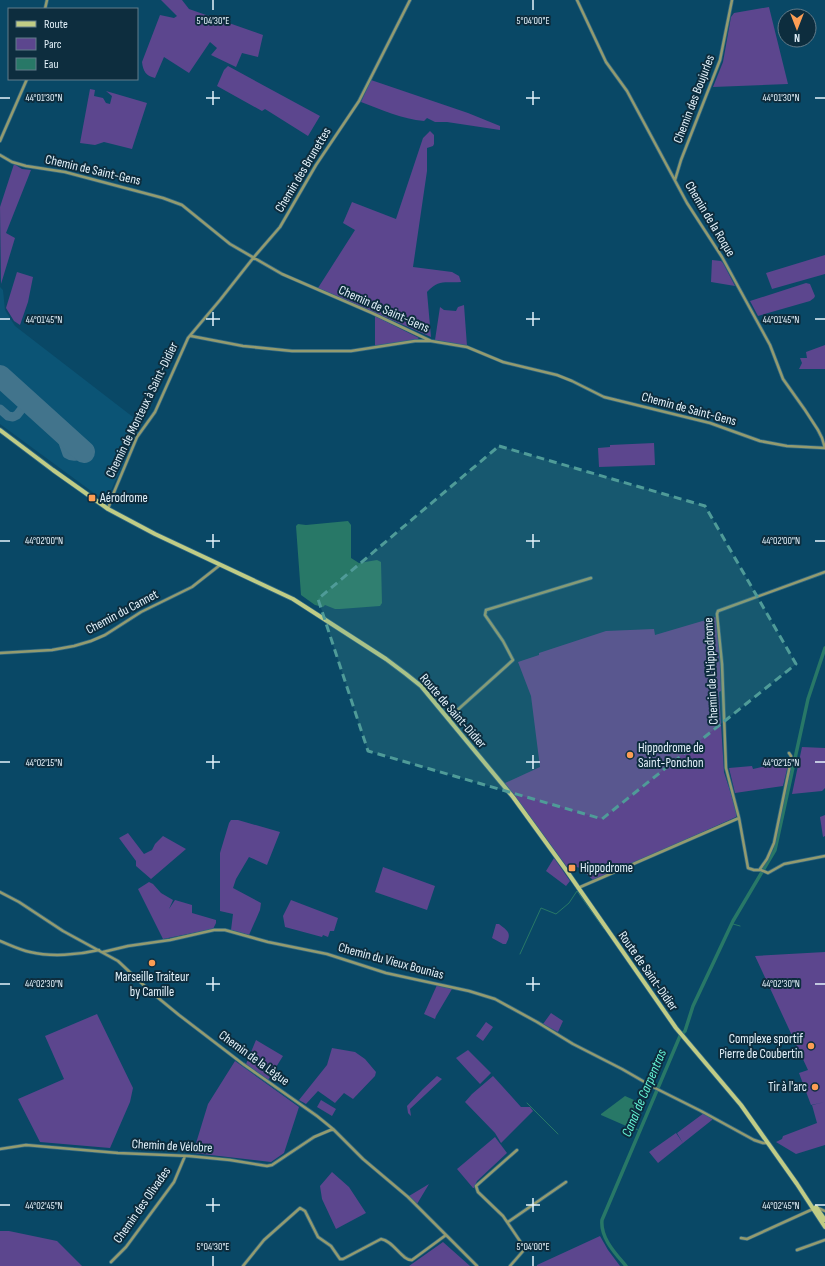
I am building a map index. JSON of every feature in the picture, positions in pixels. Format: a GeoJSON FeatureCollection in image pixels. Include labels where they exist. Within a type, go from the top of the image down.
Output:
{"type":"FeatureCollection","features":[{"type":"Feature","properties":{"kind":"main road","name":"Route de Saint-Didier"},"geometry":{"type":"LineString","coordinates":[[0,430],[107,508],[142,528],[293,600],[386,659],[417,683],[508,792],[578,888],[683,1038],[732,1094],[815,1209]]}},
{"type":"Feature","properties":{"kind":"main road"},"geometry":{"type":"LineString","coordinates":[[815,1209],[824,1213],[824,1224]]}},
{"type":"Feature","properties":{"kind":"main road"},"geometry":{"type":"LineString","coordinates":[[815,1209],[824,1224]]}},
{"type":"Feature","properties":{"kind":"street","name":"Chemin des Brunettes"},"geometry":{"type":"LineString","coordinates":[[191,336],[280,227],[306,181],[359,101],[410,0]]}},
{"type":"Feature","properties":{"kind":"street","name":"Chemin de la Roque"},"geometry":{"type":"LineString","coordinates":[[578,0],[606,62],[627,91],[675,180],[722,257],[770,345],[783,379],[818,430],[825,448]]}},
{"type":"Feature","properties":{"kind":"street","name":"Chemin des Boujurles"},"geometry":{"type":"LineString","coordinates":[[675,180],[681,160],[720,60],[732,0]]}},
{"type":"Feature","properties":{"kind":"street"},"geometry":{"type":"LineString","coordinates":[[0,141],[27,80]]}},
{"type":"Feature","properties":{"kind":"street","name":"Chemin de Saint-Gens"},"geometry":{"type":"LineString","coordinates":[[0,154],[12,162],[26,166],[65,172],[159,196],[182,205],[230,244],[282,274],[372,313],[431,341],[467,347],[503,362],[557,375],[604,397],[710,423],[760,441],[787,446],[825,448]]}},
{"type":"Feature","properties":{"kind":"street","name":"Chemin de Monteux à Saint-Didier"},"geometry":{"type":"LineString","coordinates":[[107,508],[138,437],[155,412],[188,338],[191,336],[230,344],[292,351],[350,351],[415,341],[431,341]]}},
{"type":"Feature","properties":{"kind":"street"},"geometry":{"type":"LineString","coordinates":[[98,502],[111,498]]}},
{"type":"Feature","properties":{"kind":"street","name":"Chemin du Cannet"},"geometry":{"type":"LineString","coordinates":[[0,653],[52,650],[91,641],[105,635],[141,612],[192,587],[220,565]]}},
{"type":"Feature","properties":{"kind":"street","name":"Chemin de L'Hippodrome"},"geometry":{"type":"LineString","coordinates":[[739,818],[726,768],[721,656],[717,612],[825,572]]}},
{"type":"Feature","properties":{"kind":"street"},"geometry":{"type":"LineString","coordinates":[[449,720],[453,714],[513,660],[503,641],[485,614],[486,610],[592,578]]}},
{"type":"Feature","properties":{"kind":"street"},"geometry":{"type":"LineString","coordinates":[[760,870],[774,843],[790,770],[791,756],[789,753]]}},
{"type":"Feature","properties":{"kind":"street"},"geometry":{"type":"LineString","coordinates":[[578,888],[739,818],[748,868],[766,872],[772,871],[784,864],[825,856]]}},
{"type":"Feature","properties":{"kind":"street","name":"Chemin de la Lègue"},"geometry":{"type":"LineString","coordinates":[[0,892],[19,902],[63,932],[118,961],[151,992],[179,1015],[333,1129],[363,1158],[408,1197],[477,1266]]}},
{"type":"Feature","properties":{"kind":"street","name":"Chemin du Vieux Bounias"},"geometry":{"type":"LineString","coordinates":[[102,952],[220,930],[230,931],[268,942],[327,954],[381,971],[469,991],[495,999],[573,1044],[655,1088],[754,1140],[763,1144],[768,1143]]}},
{"type":"Feature","properties":{"kind":"street"},"geometry":{"type":"LineString","coordinates":[[0,941],[25,951],[42,954],[67,954],[99,950]]}},
{"type":"Feature","properties":{"kind":"street","name":"Chemin de Vélobre"},"geometry":{"type":"LineString","coordinates":[[0,1149],[26,1145],[111,1153],[186,1156],[230,1160],[267,1166],[272,1165],[314,1137],[333,1129]]}},
{"type":"Feature","properties":{"kind":"street"},"geometry":{"type":"LineString","coordinates":[[510,1266],[524,1250],[524,1247],[508,1222],[478,1192],[476,1186],[517,1150]]}},
{"type":"Feature","properties":{"kind":"street","name":"Chemin des Olivades"},"geometry":{"type":"LineString","coordinates":[[111,1262],[126,1247],[174,1182],[186,1156]]}},
{"type":"Feature","properties":{"kind":"street"},"geometry":{"type":"LineString","coordinates":[[508,1222],[566,1182]]}},
{"type":"Feature","properties":{"kind":"street"},"geometry":{"type":"LineString","coordinates":[[243,1266],[264,1240],[300,1208],[305,1212],[318,1237],[331,1246],[340,1258],[343,1259],[380,1238],[391,1243],[405,1258],[410,1261],[446,1235]]}},
{"type":"Feature","properties":{"kind":"street"},"geometry":{"type":"LineString","coordinates":[[741,1238],[747,1239],[815,1209]]}},
{"type":"Feature","properties":{"kind":"street"},"geometry":{"type":"LineString","coordinates":[[797,1250],[825,1240]]}},
{"type":"Feature","properties":{"kind":"highlighted area"},"geometry":{"type":"Polygon","coordinates":[[[499,446],[705,506],[796,664],[602,819],[368,751],[318,599],[499,446]]]}},
{"type":"Feature","properties":{"kind":"shaded area"},"geometry":{"type":"Polygon","coordinates":[[[0,287],[3,290],[5,310],[15,326],[142,424],[108,497],[102,499],[0,424],[0,287]]]}},
{"type":"Feature","properties":{"kind":"green space"},"geometry":{"type":"Polygon","coordinates":[[[161,0],[182,0],[189,9],[263,35],[258,57],[242,53],[236,67],[211,55],[217,48],[210,42],[189,73],[164,57],[155,78],[149,76],[143,68],[142,62],[160,15],[174,18],[177,16],[161,0]]]}},
{"type":"Feature","properties":{"kind":"green space"},"geometry":{"type":"Polygon","coordinates":[[[769,7],[777,39],[777,48],[779,48],[788,84],[713,87],[723,62],[731,17],[734,13],[769,7]]]}},
{"type":"Feature","properties":{"kind":"green space"},"geometry":{"type":"Polygon","coordinates":[[[228,66],[320,116],[308,136],[265,109],[262,111],[217,86],[224,70],[228,66]]]}},
{"type":"Feature","properties":{"kind":"green space"},"geometry":{"type":"Polygon","coordinates":[[[371,80],[468,113],[500,126],[500,130],[447,122],[435,122],[427,118],[424,121],[416,120],[392,114],[361,102],[371,80]]]}},
{"type":"Feature","properties":{"kind":"green space"},"geometry":{"type":"Polygon","coordinates":[[[90,89],[95,90],[94,96],[103,98],[106,103],[110,104],[112,96],[106,91],[147,103],[132,149],[104,142],[95,145],[80,143],[90,89]]]}},
{"type":"Feature","properties":{"kind":"green space"},"geometry":{"type":"Polygon","coordinates":[[[430,131],[434,135],[434,144],[433,146],[427,148],[427,171],[413,267],[452,272],[459,276],[461,282],[439,283],[427,292],[431,337],[318,288],[355,230],[343,223],[352,202],[396,219],[423,138],[430,131]]]}},
{"type":"Feature","properties":{"kind":"green space"},"geometry":{"type":"Polygon","coordinates":[[[14,164],[22,169],[31,170],[6,233],[15,238],[1,284],[0,207],[14,164]]]}},
{"type":"Feature","properties":{"kind":"green space"},"geometry":{"type":"Polygon","coordinates":[[[825,255],[825,274],[772,289],[766,273],[825,255]]]}},
{"type":"Feature","properties":{"kind":"green space"},"geometry":{"type":"Polygon","coordinates":[[[712,260],[721,261],[723,263],[735,286],[711,282],[712,260]]]}},
{"type":"Feature","properties":{"kind":"green space"},"geometry":{"type":"Polygon","coordinates":[[[17,272],[33,277],[28,302],[20,325],[14,321],[6,308],[17,272]]]}},
{"type":"Feature","properties":{"kind":"green space"},"geometry":{"type":"Polygon","coordinates":[[[806,283],[810,284],[815,296],[810,301],[758,316],[750,301],[806,283]]]}},
{"type":"Feature","properties":{"kind":"green space"},"geometry":{"type":"Polygon","coordinates":[[[464,305],[467,346],[435,340],[440,307],[444,310],[456,311],[458,307],[464,305]]]}},
{"type":"Feature","properties":{"kind":"green space"},"geometry":{"type":"Polygon","coordinates":[[[375,316],[419,338],[416,340],[375,346],[375,316]]]}},
{"type":"Feature","properties":{"kind":"green space"},"geometry":{"type":"Polygon","coordinates":[[[825,345],[825,369],[799,369],[802,363],[800,358],[807,358],[806,352],[825,345]]]}},
{"type":"Feature","properties":{"kind":"green space"},"geometry":{"type":"Polygon","coordinates":[[[654,443],[655,465],[599,467],[598,448],[610,447],[610,445],[654,443]]]}},
{"type":"Feature","properties":{"kind":"green space","name":"Hippodrome de Saint-Ponchon"},"geometry":{"type":"Polygon","coordinates":[[[716,617],[719,646],[721,691],[719,692],[724,772],[737,813],[736,817],[594,881],[580,868],[570,865],[567,867],[505,783],[540,767],[531,696],[518,662],[539,655],[539,653],[606,631],[654,629],[655,635],[716,617]]]}},
{"type":"Feature","properties":{"kind":"green space"},"geometry":{"type":"Polygon","coordinates":[[[802,747],[825,748],[825,788],[822,791],[792,794],[802,747]]]}},
{"type":"Feature","properties":{"kind":"green space"},"geometry":{"type":"Polygon","coordinates":[[[789,761],[783,786],[735,793],[729,768],[752,766],[753,769],[789,761]]]}},
{"type":"Feature","properties":{"kind":"green space"},"geometry":{"type":"Polygon","coordinates":[[[825,815],[825,836],[823,837],[820,817],[825,815]]]}},
{"type":"Feature","properties":{"kind":"green space"},"geometry":{"type":"Polygon","coordinates":[[[231,820],[238,820],[280,832],[267,865],[249,857],[236,879],[233,888],[261,903],[260,910],[249,935],[231,930],[233,914],[220,911],[220,853],[231,820]]]}},
{"type":"Feature","properties":{"kind":"green space"},"geometry":{"type":"Polygon","coordinates":[[[128,833],[144,854],[152,850],[155,844],[163,836],[186,849],[151,879],[136,866],[136,861],[119,838],[128,833]]]}},
{"type":"Feature","properties":{"kind":"green space"},"geometry":{"type":"Polygon","coordinates":[[[554,858],[570,881],[566,886],[546,871],[554,858]]]}},
{"type":"Feature","properties":{"kind":"green space"},"geometry":{"type":"Polygon","coordinates":[[[383,867],[435,886],[427,910],[375,892],[383,867]]]}},
{"type":"Feature","properties":{"kind":"green space"},"geometry":{"type":"Polygon","coordinates":[[[149,882],[153,884],[161,893],[173,900],[169,909],[175,900],[192,905],[192,913],[216,920],[213,929],[163,939],[138,889],[149,882]]]}},
{"type":"Feature","properties":{"kind":"green space"},"geometry":{"type":"Polygon","coordinates":[[[291,900],[338,918],[334,931],[330,931],[328,937],[323,935],[322,937],[285,927],[283,916],[291,900]]]}},
{"type":"Feature","properties":{"kind":"green space"},"geometry":{"type":"Polygon","coordinates":[[[496,924],[499,924],[508,932],[509,937],[506,944],[492,938],[496,924]]]}},
{"type":"Feature","properties":{"kind":"green space","name":"Complexe sportif Pierre de Coubertin"},"geometry":{"type":"Polygon","coordinates":[[[825,952],[825,1102],[811,1105],[799,1073],[808,1070],[755,956],[825,952]]]}},
{"type":"Feature","properties":{"kind":"green space"},"geometry":{"type":"Polygon","coordinates":[[[437,985],[452,989],[435,1019],[424,1014],[437,985]]]}},
{"type":"Feature","properties":{"kind":"green space"},"geometry":{"type":"Polygon","coordinates":[[[551,1013],[563,1021],[558,1032],[543,1024],[551,1013]]]}},
{"type":"Feature","properties":{"kind":"green space"},"geometry":{"type":"Polygon","coordinates":[[[97,1014],[133,1088],[130,1102],[110,1148],[40,1142],[18,1099],[64,1079],[45,1036],[97,1014]]]}},
{"type":"Feature","properties":{"kind":"green space"},"geometry":{"type":"Polygon","coordinates":[[[486,1022],[493,1027],[483,1041],[476,1036],[486,1022]]]}},
{"type":"Feature","properties":{"kind":"green space"},"geometry":{"type":"Polygon","coordinates":[[[256,1040],[283,1056],[268,1080],[246,1064],[256,1040]]]}},
{"type":"Feature","properties":{"kind":"green space"},"geometry":{"type":"Polygon","coordinates":[[[332,1048],[355,1052],[365,1059],[376,1072],[375,1076],[353,1099],[344,1093],[335,1103],[318,1091],[306,1104],[299,1100],[327,1065],[332,1048]]]}},
{"type":"Feature","properties":{"kind":"green space"},"geometry":{"type":"Polygon","coordinates":[[[468,1050],[491,1073],[480,1084],[456,1058],[468,1050]]]}},
{"type":"Feature","properties":{"kind":"green space"},"geometry":{"type":"Polygon","coordinates":[[[235,1061],[299,1107],[284,1153],[271,1162],[193,1153],[208,1104],[235,1061]]]}},
{"type":"Feature","properties":{"kind":"green space"},"geometry":{"type":"Polygon","coordinates":[[[437,1076],[442,1079],[410,1109],[411,1116],[408,1113],[407,1106],[437,1076]]]}},
{"type":"Feature","properties":{"kind":"green space"},"geometry":{"type":"Polygon","coordinates":[[[493,1076],[521,1107],[530,1107],[533,1111],[501,1143],[495,1133],[465,1102],[493,1076]]]}},
{"type":"Feature","properties":{"kind":"green space"},"geometry":{"type":"Polygon","coordinates":[[[321,1100],[336,1109],[332,1116],[317,1107],[321,1100]]]}},
{"type":"Feature","properties":{"kind":"green space"},"geometry":{"type":"Polygon","coordinates":[[[825,1102],[825,1145],[796,1154],[776,1142],[782,1139],[783,1136],[817,1123],[812,1105],[825,1102]]]}},
{"type":"Feature","properties":{"kind":"green space"},"geometry":{"type":"Polygon","coordinates":[[[704,1113],[712,1120],[683,1143],[677,1133],[704,1113]]]}},
{"type":"Feature","properties":{"kind":"green space"},"geometry":{"type":"Polygon","coordinates":[[[676,1133],[683,1143],[658,1163],[649,1152],[676,1133]]]}},
{"type":"Feature","properties":{"kind":"green space"},"geometry":{"type":"Polygon","coordinates":[[[495,1137],[507,1153],[477,1181],[473,1188],[457,1169],[495,1137]]]}},
{"type":"Feature","properties":{"kind":"green space"},"geometry":{"type":"Polygon","coordinates":[[[332,1172],[349,1187],[366,1213],[336,1229],[322,1199],[320,1186],[332,1172]]]}},
{"type":"Feature","properties":{"kind":"green space"},"geometry":{"type":"Polygon","coordinates":[[[429,1184],[417,1204],[409,1196],[429,1184]]]}},
{"type":"Feature","properties":{"kind":"green space"},"geometry":{"type":"Polygon","coordinates":[[[0,1231],[9,1231],[57,1241],[82,1266],[0,1266],[0,1231]]]}},
{"type":"Feature","properties":{"kind":"green space"},"geometry":{"type":"Polygon","coordinates":[[[600,1236],[620,1266],[537,1266],[537,1265],[600,1236]]]}},
{"type":"Feature","properties":{"kind":"green space"},"geometry":{"type":"Polygon","coordinates":[[[443,1242],[470,1266],[409,1266],[443,1242]]]}},
{"type":"Feature","properties":{"kind":"water"},"geometry":{"type":"Polygon","coordinates":[[[348,521],[351,525],[351,558],[359,563],[377,560],[381,562],[382,603],[380,606],[335,609],[325,605],[323,607],[315,605],[301,595],[296,526],[298,524],[306,525],[348,521]]]}},
{"type":"Feature","properties":{"kind":"water"},"geometry":{"type":"Polygon","coordinates":[[[625,1096],[643,1104],[633,1129],[601,1115],[625,1096]]]}},
{"type":"Feature","properties":{"kind":"waterway","name":"Canal de Carpentras"},"geometry":{"type":"LineString","coordinates":[[626,1266],[613,1251],[606,1239],[602,1227],[602,1220],[680,1036],[685,1031],[693,1006],[733,921],[775,850],[808,699],[825,648]]}},
{"type":"Feature","properties":{"kind":"waterway"},"geometry":{"type":"LineString","coordinates":[[520,954],[541,908],[556,914],[569,903],[577,891],[604,929]]}},
{"type":"Feature","properties":{"kind":"waterway"},"geometry":{"type":"LineString","coordinates":[[733,924],[740,926]]}},
{"type":"Feature","properties":{"kind":"waterway"},"geometry":{"type":"LineString","coordinates":[[527,1103],[558,1134]]}},
{"type":"Feature","properties":{"kind":"waterway","name":"Canal de Carpentras"},"geometry":{"type":"LineString","coordinates":[[634,1128],[640,1131]]}},
{"type":"Feature","properties":{"kind":"taxiway"},"geometry":{"type":"LineString","coordinates":[[0,409],[8,416],[13,417],[17,415],[28,401]]}},
{"type":"Feature","properties":{"kind":"taxiway"},"geometry":{"type":"LineString","coordinates":[[58,428],[67,454],[76,456],[80,454],[82,450]]}},
{"type":"Feature","properties":{"kind":"runway"},"geometry":{"type":"LineString","coordinates":[[0,376],[84,452]]}},
{"type":"Feature","properties":{"kind":"place","name":"Aérodrome"},"geometry":{"type":"Point","coordinates":[92,498]}},
{"type":"Feature","properties":{"kind":"place","name":"Hippodrome de Saint-Ponchon"},"geometry":{"type":"Point","coordinates":[630,755]}},
{"type":"Feature","properties":{"kind":"place","name":"Hippodrome"},"geometry":{"type":"Point","coordinates":[572,868]}},
{"type":"Feature","properties":{"kind":"place","name":"Marseille Traiteur by Camille"},"geometry":{"type":"Point","coordinates":[152,963]}},
{"type":"Feature","properties":{"kind":"place","name":"Complexe sportif Pierre de Coubertin"},"geometry":{"type":"Point","coordinates":[811,1046]}},
{"type":"Feature","properties":{"kind":"place","name":"Tir à l'arc"},"geometry":{"type":"Point","coordinates":[815,1087]}}]}
